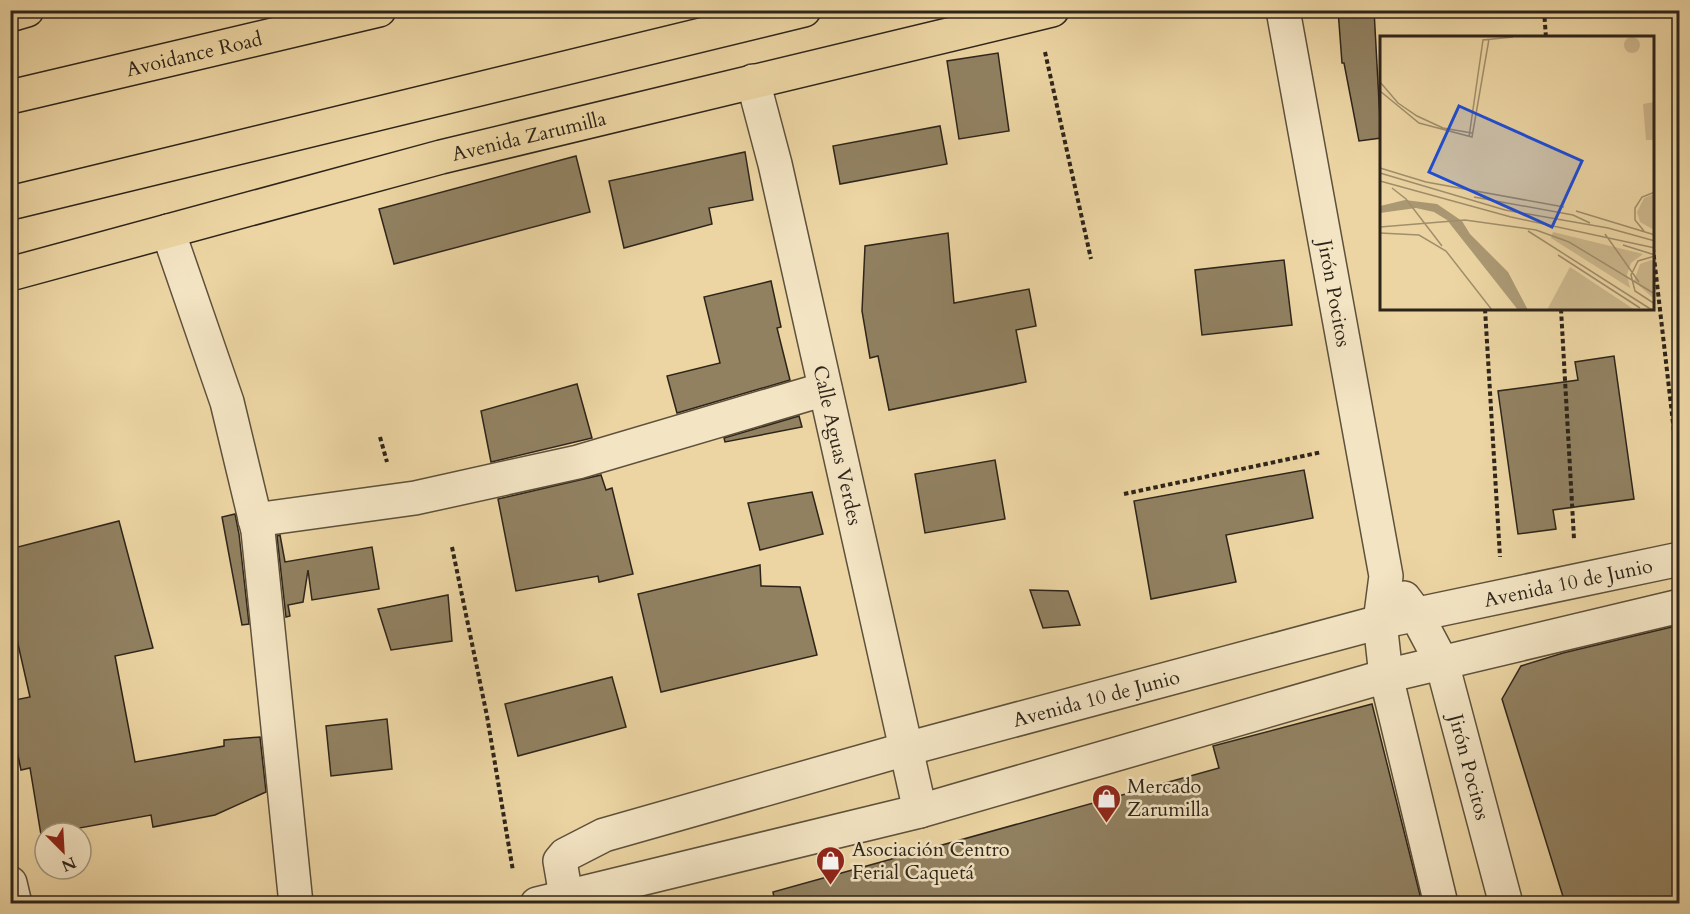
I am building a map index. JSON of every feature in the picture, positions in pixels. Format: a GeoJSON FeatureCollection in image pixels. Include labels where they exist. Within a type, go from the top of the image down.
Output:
{"type":"FeatureCollection","features":[{"type":"Feature","properties":{"kind":"main road"},"geometry":{"type":"LineString","coordinates":[[10,15],[27,10]]}},
{"type":"Feature","properties":{"kind":"main road","name":"Avoidance Road"},"geometry":{"type":"LineString","coordinates":[[10,97],[379,10]]}},
{"type":"Feature","properties":{"kind":"main road"},"geometry":{"type":"LineString","coordinates":[[10,203],[804,10]]}},
{"type":"Feature","properties":{"kind":"main road","name":"Avenida Zarumilla"},"geometry":{"type":"LineString","coordinates":[[10,274],[441,157],[1044,12]]}},
{"type":"Feature","properties":{"kind":"street","name":"Jirón Pocitos"},"geometry":{"type":"LineString","coordinates":[[1284,10],[1386,576],[1380,622],[1386,676],[1441,903]]}},
{"type":"Feature","properties":{"kind":"street","name":"Calle Aguas Verdes"},"geometry":{"type":"LineString","coordinates":[[753,81],[775,164],[920,811]]}},
{"type":"Feature","properties":{"kind":"street"},"geometry":{"type":"LineString","coordinates":[[168,231],[227,402],[255,520],[296,903]]}},
{"type":"Feature","properties":{"kind":"street"},"geometry":{"type":"LineString","coordinates":[[255,520],[415,498],[578,462],[825,389]]}},
{"type":"Feature","properties":{"kind":"street","name":"Avenida 10 de Junio"},"geometry":{"type":"LineString","coordinates":[[1680,559],[1380,622],[906,749],[604,835],[565,855],[560,861],[551,900],[920,811],[1386,676],[1680,606]]}},
{"type":"Feature","properties":{"kind":"street","name":"Jirón Pocitos"},"geometry":{"type":"LineString","coordinates":[[1386,576],[1416,614],[1442,663],[1506,903]]}},
{"type":"Feature","properties":{"kind":"street"},"geometry":{"type":"LineString","coordinates":[[10,883],[15,903]]}},
{"type":"Feature","properties":{"kind":"path"},"geometry":{"type":"LineString","coordinates":[[1544,10],[1546,36]]}},
{"type":"Feature","properties":{"kind":"path"},"geometry":{"type":"LineString","coordinates":[[1044,12],[1091,260]]}},
{"type":"Feature","properties":{"kind":"path"},"geometry":{"type":"LineString","coordinates":[[1654,249],[1680,484]]}},
{"type":"Feature","properties":{"kind":"path"},"geometry":{"type":"LineString","coordinates":[[1485,310],[1502,596]]}},
{"type":"Feature","properties":{"kind":"path"},"geometry":{"type":"LineString","coordinates":[[1561,310],[1576,580]]}},
{"type":"Feature","properties":{"kind":"path"},"geometry":{"type":"LineString","coordinates":[[1124,494],[1361,444]]}},
{"type":"Feature","properties":{"kind":"path"},"geometry":{"type":"LineString","coordinates":[[452,547],[487,716],[515,880]]}},
{"type":"Feature","properties":{"kind":"building"},"geometry":{"type":"Polygon","coordinates":[[[1338,10],[1374,10],[1380,138],[1359,141],[1344,63],[1342,63],[1338,10]]]}},
{"type":"Feature","properties":{"kind":"building"},"geometry":{"type":"Polygon","coordinates":[[[998,53],[1009,131],[959,139],[947,61],[998,53]]]}},
{"type":"Feature","properties":{"kind":"building"},"geometry":{"type":"Polygon","coordinates":[[[940,126],[947,164],[840,184],[833,146],[940,126]]]}},
{"type":"Feature","properties":{"kind":"building"},"geometry":{"type":"Polygon","coordinates":[[[745,152],[753,200],[709,208],[712,224],[624,248],[609,181],[745,152]]]}},
{"type":"Feature","properties":{"kind":"building"},"geometry":{"type":"Polygon","coordinates":[[[576,156],[590,212],[394,264],[379,209],[576,156]]]}},
{"type":"Feature","properties":{"kind":"building"},"geometry":{"type":"Polygon","coordinates":[[[948,233],[954,303],[1029,289],[1036,326],[1016,330],[1026,382],[889,410],[878,356],[870,358],[862,311],[865,246],[948,233]]]}},
{"type":"Feature","properties":{"kind":"building"},"geometry":{"type":"Polygon","coordinates":[[[1284,260],[1292,325],[1202,335],[1195,270],[1284,260]]]}},
{"type":"Feature","properties":{"kind":"building"},"geometry":{"type":"Polygon","coordinates":[[[771,281],[781,327],[777,328],[790,380],[677,413],[667,376],[720,363],[704,297],[771,281]]]}},
{"type":"Feature","properties":{"kind":"building"},"geometry":{"type":"Polygon","coordinates":[[[1614,356],[1634,499],[1553,510],[1556,529],[1518,534],[1498,391],[1578,380],[1575,362],[1614,356]]]}},
{"type":"Feature","properties":{"kind":"building"},"geometry":{"type":"Polygon","coordinates":[[[577,384],[592,438],[491,462],[481,411],[577,384]]]}},
{"type":"Feature","properties":{"kind":"building"},"geometry":{"type":"Polygon","coordinates":[[[799,416],[802,427],[725,442],[724,438],[799,416]]]}},
{"type":"Feature","properties":{"kind":"building"},"geometry":{"type":"Polygon","coordinates":[[[995,460],[1005,519],[925,533],[915,474],[995,460]]]}},
{"type":"Feature","properties":{"kind":"building"},"geometry":{"type":"Polygon","coordinates":[[[1304,470],[1313,518],[1226,535],[1236,582],[1151,599],[1134,501],[1304,470]]]}},
{"type":"Feature","properties":{"kind":"building"},"geometry":{"type":"Polygon","coordinates":[[[601,475],[606,490],[612,488],[633,574],[599,582],[598,576],[516,591],[498,499],[601,475]]]}},
{"type":"Feature","properties":{"kind":"building"},"geometry":{"type":"Polygon","coordinates":[[[812,492],[823,534],[760,550],[748,503],[812,492]]]}},
{"type":"Feature","properties":{"kind":"building"},"geometry":{"type":"Polygon","coordinates":[[[235,514],[249,624],[242,625],[222,517],[235,514]]]}},
{"type":"Feature","properties":{"kind":"building"},"geometry":{"type":"Polygon","coordinates":[[[119,521],[153,648],[115,656],[135,762],[224,746],[224,740],[260,737],[266,792],[215,815],[153,827],[151,815],[93,826],[93,821],[39,821],[30,768],[21,770],[10,717],[10,701],[30,697],[10,609],[10,549],[119,521]]]}},
{"type":"Feature","properties":{"kind":"building"},"geometry":{"type":"Polygon","coordinates":[[[280,535],[285,562],[372,547],[379,589],[312,600],[308,570],[303,602],[288,605],[290,616],[286,617],[277,536],[280,535]]]}},
{"type":"Feature","properties":{"kind":"building"},"geometry":{"type":"Polygon","coordinates":[[[760,565],[761,586],[800,587],[817,655],[661,692],[638,594],[760,565]]]}},
{"type":"Feature","properties":{"kind":"building"},"geometry":{"type":"Polygon","coordinates":[[[1030,590],[1068,591],[1080,625],[1043,628],[1030,590]]]}},
{"type":"Feature","properties":{"kind":"building"},"geometry":{"type":"Polygon","coordinates":[[[448,595],[452,641],[391,650],[378,609],[448,595]]]}},
{"type":"Feature","properties":{"kind":"building"},"geometry":{"type":"Polygon","coordinates":[[[1680,625],[1680,903],[1565,903],[1502,699],[1521,666],[1563,653],[1680,625]]]}},
{"type":"Feature","properties":{"kind":"building"},"geometry":{"type":"Polygon","coordinates":[[[612,677],[626,727],[518,756],[505,704],[612,677]]]}},
{"type":"Feature","properties":{"kind":"building"},"geometry":{"type":"Polygon","coordinates":[[[1372,704],[1422,903],[775,903],[773,892],[1219,768],[1213,746],[1372,704]]]}},
{"type":"Feature","properties":{"kind":"building"},"geometry":{"type":"Polygon","coordinates":[[[387,719],[392,769],[331,776],[326,726],[387,719]]]}},
{"type":"Feature","properties":{"kind":"place","name":"Mercado Zarumilla"},"geometry":{"type":"Point","coordinates":[1106,824]}},
{"type":"Feature","properties":{"kind":"place","name":"Asociación Centro Ferial Caquetá"},"geometry":{"type":"Point","coordinates":[831,886]}}]}
